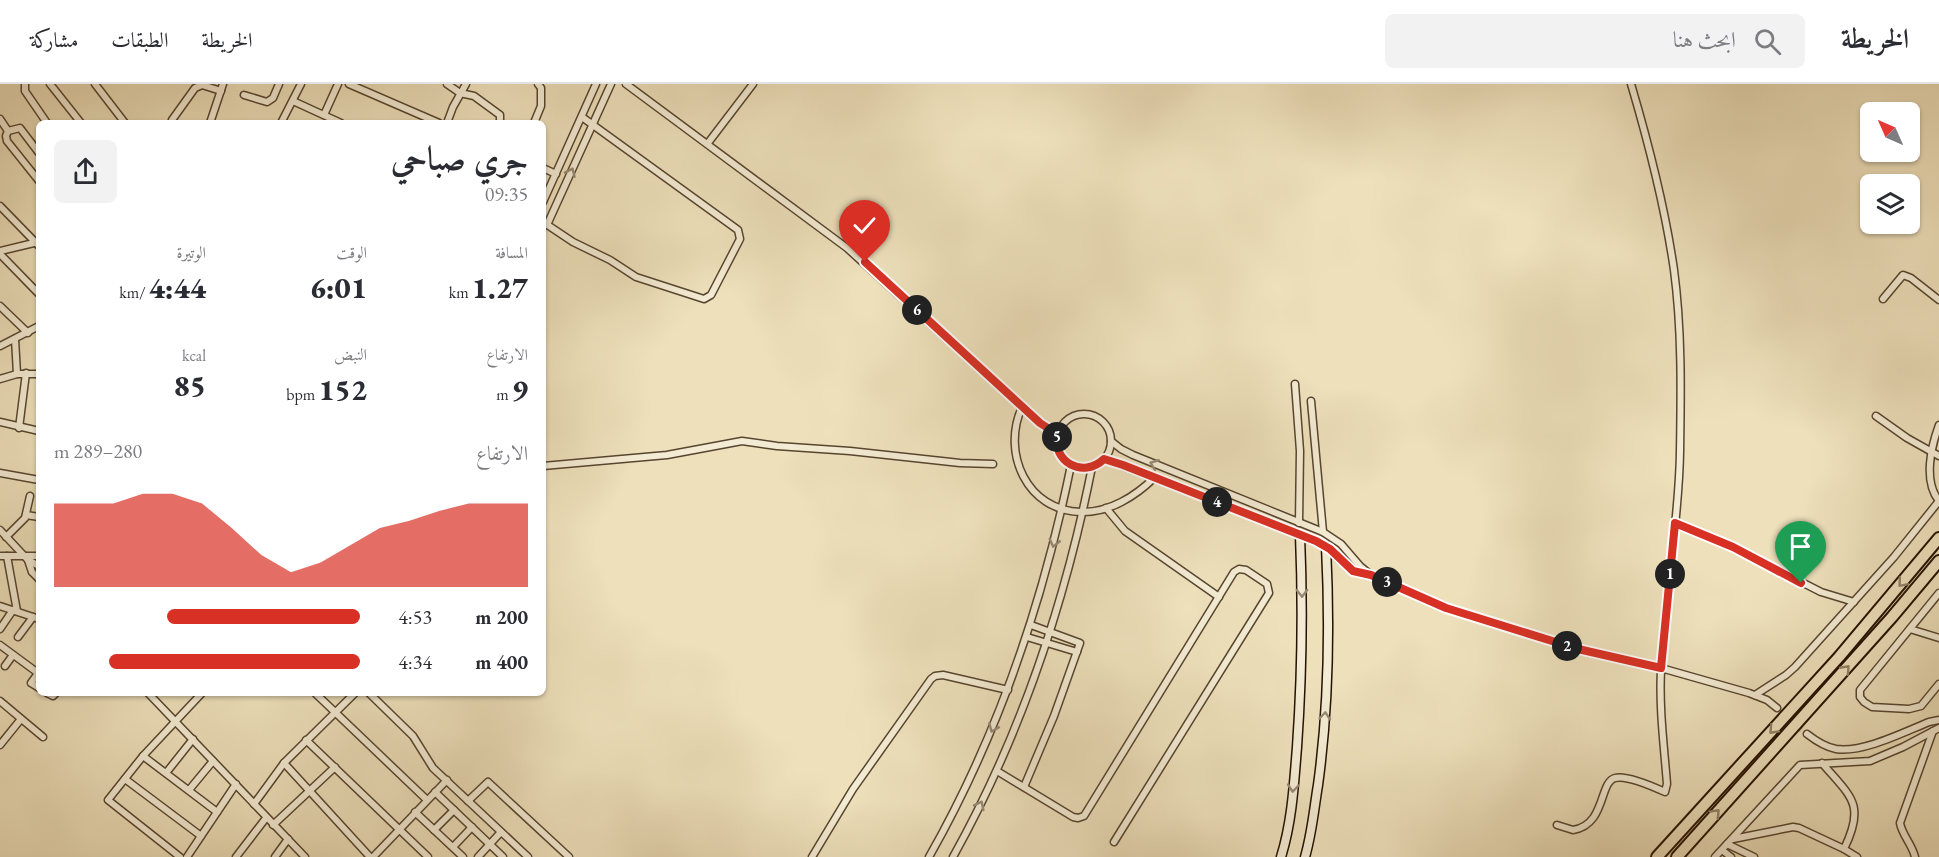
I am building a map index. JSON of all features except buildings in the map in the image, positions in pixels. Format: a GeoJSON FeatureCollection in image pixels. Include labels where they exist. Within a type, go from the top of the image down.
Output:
{"type":"FeatureCollection","features":[{"type":"Feature","properties":{"kind":"highway"},"geometry":{"type":"LineString","coordinates":[[1657,857],[1839,657],[1939,538]]}},
{"type":"Feature","properties":{"kind":"highway"},"geometry":{"type":"LineString","coordinates":[[1677,857],[1939,561]]}},
{"type":"Feature","properties":{"kind":"highway"},"geometry":{"type":"LineString","coordinates":[[1918,587],[1939,568]]}},
{"type":"Feature","properties":{"kind":"street"},"geometry":{"type":"LineString","coordinates":[[25,84],[25,91],[45,120]]}},
{"type":"Feature","properties":{"kind":"street"},"geometry":{"type":"LineString","coordinates":[[50,84],[79,120]]}},
{"type":"Feature","properties":{"kind":"street"},"geometry":{"type":"LineString","coordinates":[[95,84],[123,120]]}},
{"type":"Feature","properties":{"kind":"street"},"geometry":{"type":"LineString","coordinates":[[244,95],[267,102],[273,98],[279,84]]}},
{"type":"Feature","properties":{"kind":"street"},"geometry":{"type":"LineString","coordinates":[[283,120],[301,84]]}},
{"type":"Feature","properties":{"kind":"street"},"geometry":{"type":"LineString","coordinates":[[324,115],[338,84]]}},
{"type":"Feature","properties":{"kind":"street"},"geometry":{"type":"LineString","coordinates":[[349,84],[432,120]]}},
{"type":"Feature","properties":{"kind":"street"},"geometry":{"type":"LineString","coordinates":[[447,84],[460,93],[474,96],[500,116],[500,120]]}},
{"type":"Feature","properties":{"kind":"street"},"geometry":{"type":"LineString","coordinates":[[448,120],[466,84]]}},
{"type":"Feature","properties":{"kind":"street"},"geometry":{"type":"LineString","coordinates":[[535,120],[542,106],[542,88],[538,84]]}},
{"type":"Feature","properties":{"kind":"street"},"geometry":{"type":"LineString","coordinates":[[546,196],[596,84]]}},
{"type":"Feature","properties":{"kind":"street"},"geometry":{"type":"LineString","coordinates":[[546,222],[611,84]]}},
{"type":"Feature","properties":{"kind":"street"},"geometry":{"type":"LineString","coordinates":[[626,84],[856,255],[1022,407],[1057,434]]}},
{"type":"Feature","properties":{"kind":"street"},"geometry":{"type":"LineString","coordinates":[[708,143],[753,84]]}},
{"type":"Feature","properties":{"kind":"street"},"geometry":{"type":"LineString","coordinates":[[1557,825],[1573,830],[1587,824],[1599,811],[1609,782],[1617,777],[1647,784],[1665,792],[1667,784],[1660,707],[1661,668],[1680,452],[1677,303],[1672,259],[1654,169],[1631,84]]}},
{"type":"Feature","properties":{"kind":"street"},"geometry":{"type":"LineString","coordinates":[[172,120],[195,88],[202,85],[222,87],[211,120]]}},
{"type":"Feature","properties":{"kind":"street"},"geometry":{"type":"LineString","coordinates":[[293,101],[335,120]]}},
{"type":"Feature","properties":{"kind":"street"},"geometry":{"type":"LineString","coordinates":[[546,225],[636,277],[702,299],[711,296],[739,241],[738,230],[582,117]]}},
{"type":"Feature","properties":{"kind":"street"},"geometry":{"type":"LineString","coordinates":[[0,119],[8,131]]}},
{"type":"Feature","properties":{"kind":"street"},"geometry":{"type":"LineString","coordinates":[[8,131],[20,128],[36,149]]}},
{"type":"Feature","properties":{"kind":"street"},"geometry":{"type":"LineString","coordinates":[[8,131],[7,141],[36,178]]}},
{"type":"Feature","properties":{"kind":"street"},"geometry":{"type":"LineString","coordinates":[[546,169],[556,174]]}},
{"type":"Feature","properties":{"kind":"street"},"geometry":{"type":"LineString","coordinates":[[0,206],[36,241]]}},
{"type":"Feature","properties":{"kind":"street"},"geometry":{"type":"LineString","coordinates":[[36,243],[0,252],[36,291]]}},
{"type":"Feature","properties":{"kind":"street"},"geometry":{"type":"LineString","coordinates":[[1883,299],[1903,274],[1939,300]]}},
{"type":"Feature","properties":{"kind":"street"},"geometry":{"type":"LineString","coordinates":[[0,306],[28,333]]}},
{"type":"Feature","properties":{"kind":"street"},"geometry":{"type":"LineString","coordinates":[[0,346],[36,328]]}},
{"type":"Feature","properties":{"kind":"street"},"geometry":{"type":"LineString","coordinates":[[15,339],[17,374]]}},
{"type":"Feature","properties":{"kind":"street"},"geometry":{"type":"LineString","coordinates":[[19,428],[26,373]]}},
{"type":"Feature","properties":{"kind":"street"},"geometry":{"type":"LineString","coordinates":[[0,379],[17,374],[36,374]]}},
{"type":"Feature","properties":{"kind":"street"},"geometry":{"type":"LineString","coordinates":[[1281,857],[1290,819],[1299,722],[1302,611],[1297,521],[1300,451],[1294,384]]}},
{"type":"Feature","properties":{"kind":"street"},"geometry":{"type":"LineString","coordinates":[[1311,401],[1323,532]]}},
{"type":"Feature","properties":{"kind":"street"},"geometry":{"type":"LineString","coordinates":[[1022,407],[1016,422],[1014,437],[1014,452],[1018,467],[1036,493],[1048,502],[1062,509],[1083,513],[1106,508],[1132,496],[1155,477]]}},
{"type":"Feature","properties":{"kind":"street"},"geometry":{"type":"LineString","coordinates":[[1078,414],[1097,417],[1109,431],[1111,441],[1109,452],[1104,459],[1092,467],[1082,468],[1071,465],[1059,453],[1056,443],[1057,434],[1062,425],[1069,418],[1078,414]]}},
{"type":"Feature","properties":{"kind":"street"},"geometry":{"type":"LineString","coordinates":[[1876,416],[1907,438],[1939,456]]}},
{"type":"Feature","properties":{"kind":"street"},"geometry":{"type":"LineString","coordinates":[[0,422],[36,431]]}},
{"type":"Feature","properties":{"kind":"street"},"geometry":{"type":"LineString","coordinates":[[1755,695],[1790,672],[1854,602],[1939,501],[1932,485],[1931,452],[1939,425]]}},
{"type":"Feature","properties":{"kind":"street"},"geometry":{"type":"LineString","coordinates":[[546,466],[667,455],[742,441],[960,463],[993,464]]}},
{"type":"Feature","properties":{"kind":"street"},"geometry":{"type":"LineString","coordinates":[[1111,441],[1133,455],[1323,532],[1341,544],[1371,575]]}},
{"type":"Feature","properties":{"kind":"street"},"geometry":{"type":"LineString","coordinates":[[1104,459],[1297,533],[1326,546],[1353,571],[1371,575],[1446,608],[1578,649],[1661,668],[1755,695],[1777,708]]}},
{"type":"Feature","properties":{"kind":"street"},"geometry":{"type":"LineString","coordinates":[[929,857],[968,784],[1008,690],[1045,578],[1071,465]]}},
{"type":"Feature","properties":{"kind":"street"},"geometry":{"type":"LineString","coordinates":[[953,857],[997,771],[1023,711],[1069,571],[1092,467]]}},
{"type":"Feature","properties":{"kind":"street"},"geometry":{"type":"LineString","coordinates":[[0,473],[36,479]]}},
{"type":"Feature","properties":{"kind":"street"},"geometry":{"type":"LineString","coordinates":[[6,537],[27,515],[30,496]]}},
{"type":"Feature","properties":{"kind":"street"},"geometry":{"type":"LineString","coordinates":[[1106,508],[1125,531],[1219,597]]}},
{"type":"Feature","properties":{"kind":"street"},"geometry":{"type":"LineString","coordinates":[[27,515],[36,516]]}},
{"type":"Feature","properties":{"kind":"street"},"geometry":{"type":"LineString","coordinates":[[1675,523],[1733,547],[1821,592],[1854,602]]}},
{"type":"Feature","properties":{"kind":"street"},"geometry":{"type":"LineString","coordinates":[[0,530],[27,558],[36,564]]}},
{"type":"Feature","properties":{"kind":"street"},"geometry":{"type":"LineString","coordinates":[[1305,857],[1314,819],[1326,706],[1329,609],[1326,546]]}},
{"type":"Feature","properties":{"kind":"street"},"geometry":{"type":"LineString","coordinates":[[1342,562],[1351,554]]}},
{"type":"Feature","properties":{"kind":"street"},"geometry":{"type":"LineString","coordinates":[[15,611],[3,556],[36,556]]}},
{"type":"Feature","properties":{"kind":"street"},"geometry":{"type":"LineString","coordinates":[[27,558],[36,576]]}},
{"type":"Feature","properties":{"kind":"street"},"geometry":{"type":"LineString","coordinates":[[997,771],[1076,818],[1084,816],[1234,572],[1244,569],[1267,584],[1269,593],[1114,842]]}},
{"type":"Feature","properties":{"kind":"street"},"geometry":{"type":"LineString","coordinates":[[1939,593],[1860,690],[1860,697],[1872,707],[1909,709],[1921,706],[1939,684]]}},
{"type":"Feature","properties":{"kind":"street"},"geometry":{"type":"LineString","coordinates":[[0,606],[36,618],[18,637]]}},
{"type":"Feature","properties":{"kind":"street"},"geometry":{"type":"LineString","coordinates":[[0,628],[15,611]]}},
{"type":"Feature","properties":{"kind":"street"},"geometry":{"type":"LineString","coordinates":[[1024,787],[1054,716],[1080,643],[1031,625]]}},
{"type":"Feature","properties":{"kind":"street"},"geometry":{"type":"LineString","coordinates":[[1910,629],[1939,638]]}},
{"type":"Feature","properties":{"kind":"street"},"geometry":{"type":"LineString","coordinates":[[1027,637],[1077,652]]}},
{"type":"Feature","properties":{"kind":"street"},"geometry":{"type":"LineString","coordinates":[[0,645],[36,672]]}},
{"type":"Feature","properties":{"kind":"street"},"geometry":{"type":"LineString","coordinates":[[5,666],[13,655]]}},
{"type":"Feature","properties":{"kind":"street"},"geometry":{"type":"LineString","coordinates":[[812,857],[857,782],[931,679],[943,675],[1008,690]]}},
{"type":"Feature","properties":{"kind":"street"},"geometry":{"type":"LineString","coordinates":[[151,696],[304,857]]}},
{"type":"Feature","properties":{"kind":"street"},"geometry":{"type":"LineString","coordinates":[[180,857],[108,801],[143,756],[174,721],[200,696]]}},
{"type":"Feature","properties":{"kind":"street"},"geometry":{"type":"LineString","coordinates":[[318,696],[427,800]]}},
{"type":"Feature","properties":{"kind":"street"},"geometry":{"type":"LineString","coordinates":[[254,804],[284,763],[352,696]]}},
{"type":"Feature","properties":{"kind":"street"},"geometry":{"type":"LineString","coordinates":[[372,696],[413,736],[428,762],[524,856]]}},
{"type":"Feature","properties":{"kind":"street"},"geometry":{"type":"LineString","coordinates":[[0,701],[43,737]]}},
{"type":"Feature","properties":{"kind":"street"},"geometry":{"type":"LineString","coordinates":[[0,746],[21,719]]}},
{"type":"Feature","properties":{"kind":"street"},"geometry":{"type":"LineString","coordinates":[[1807,734],[1825,746],[1849,749],[1874,743],[1939,720]]}},
{"type":"Feature","properties":{"kind":"street"},"geometry":{"type":"LineString","coordinates":[[1715,857],[1799,766],[1870,761],[1936,729]]}},
{"type":"Feature","properties":{"kind":"street"},"geometry":{"type":"LineString","coordinates":[[1915,857],[1913,848],[1902,831],[1900,823],[1936,729]]}},
{"type":"Feature","properties":{"kind":"street"},"geometry":{"type":"LineString","coordinates":[[166,773],[193,739]]}},
{"type":"Feature","properties":{"kind":"street"},"geometry":{"type":"LineString","coordinates":[[306,740],[428,857]]}},
{"type":"Feature","properties":{"kind":"street"},"geometry":{"type":"LineString","coordinates":[[143,756],[217,812]]}},
{"type":"Feature","properties":{"kind":"street"},"geometry":{"type":"LineString","coordinates":[[189,790],[213,761]]}},
{"type":"Feature","properties":{"kind":"street"},"geometry":{"type":"LineString","coordinates":[[284,763],[372,857],[447,780]]}},
{"type":"Feature","properties":{"kind":"street"},"geometry":{"type":"LineString","coordinates":[[1822,763],[1850,795],[1854,803],[1854,826],[1844,849]]}},
{"type":"Feature","properties":{"kind":"street"},"geometry":{"type":"LineString","coordinates":[[273,825],[335,767]]}},
{"type":"Feature","properties":{"kind":"street"},"geometry":{"type":"LineString","coordinates":[[125,779],[201,836]]}},
{"type":"Feature","properties":{"kind":"street"},"geometry":{"type":"LineString","coordinates":[[468,801],[488,782],[569,857]]}},
{"type":"Feature","properties":{"kind":"street"},"geometry":{"type":"LineString","coordinates":[[187,857],[236,784]]}},
{"type":"Feature","properties":{"kind":"street"},"geometry":{"type":"LineString","coordinates":[[435,792],[503,857]]}},
{"type":"Feature","properties":{"kind":"street"},"geometry":{"type":"LineString","coordinates":[[434,830],[454,810]]}},
{"type":"Feature","properties":{"kind":"street"},"geometry":{"type":"LineString","coordinates":[[415,812],[463,857]]}},
{"type":"Feature","properties":{"kind":"street"},"geometry":{"type":"LineString","coordinates":[[236,857],[266,818]]}},
{"type":"Feature","properties":{"kind":"street"},"geometry":{"type":"LineString","coordinates":[[453,847],[472,827]]}},
{"type":"Feature","properties":{"kind":"street"},"geometry":{"type":"LineString","coordinates":[[1726,844],[1793,827],[1857,857]]}},
{"type":"Feature","properties":{"kind":"street"},"geometry":{"type":"LineString","coordinates":[[478,857],[501,832]]}},
{"type":"Feature","properties":{"kind":"street"},"geometry":{"type":"LineString","coordinates":[[275,857],[288,839]]}},
{"type":"Feature","properties":{"kind":"street"},"geometry":{"type":"LineString","coordinates":[[1726,844],[1731,857]]}},
{"type":"Feature","properties":{"kind":"street"},"geometry":{"type":"LineString","coordinates":[[1726,844],[1754,857]]}},
{"type":"Feature","properties":{"kind":"tunnel"},"geometry":{"type":"LineString","coordinates":[[1777,708],[1807,734]]}},
{"type":"Feature","properties":{"kind":"route"},"geometry":{"type":"LineString","coordinates":[[865,262],[1040,423],[1057,434],[1056,443],[1059,453],[1069,464],[1078,468],[1087,468],[1104,459],[1123,465],[1316,541],[1330,549],[1353,571],[1371,575],[1446,608],[1578,649],[1661,668],[1675,523],[1733,547],[1801,583]]}}]}
